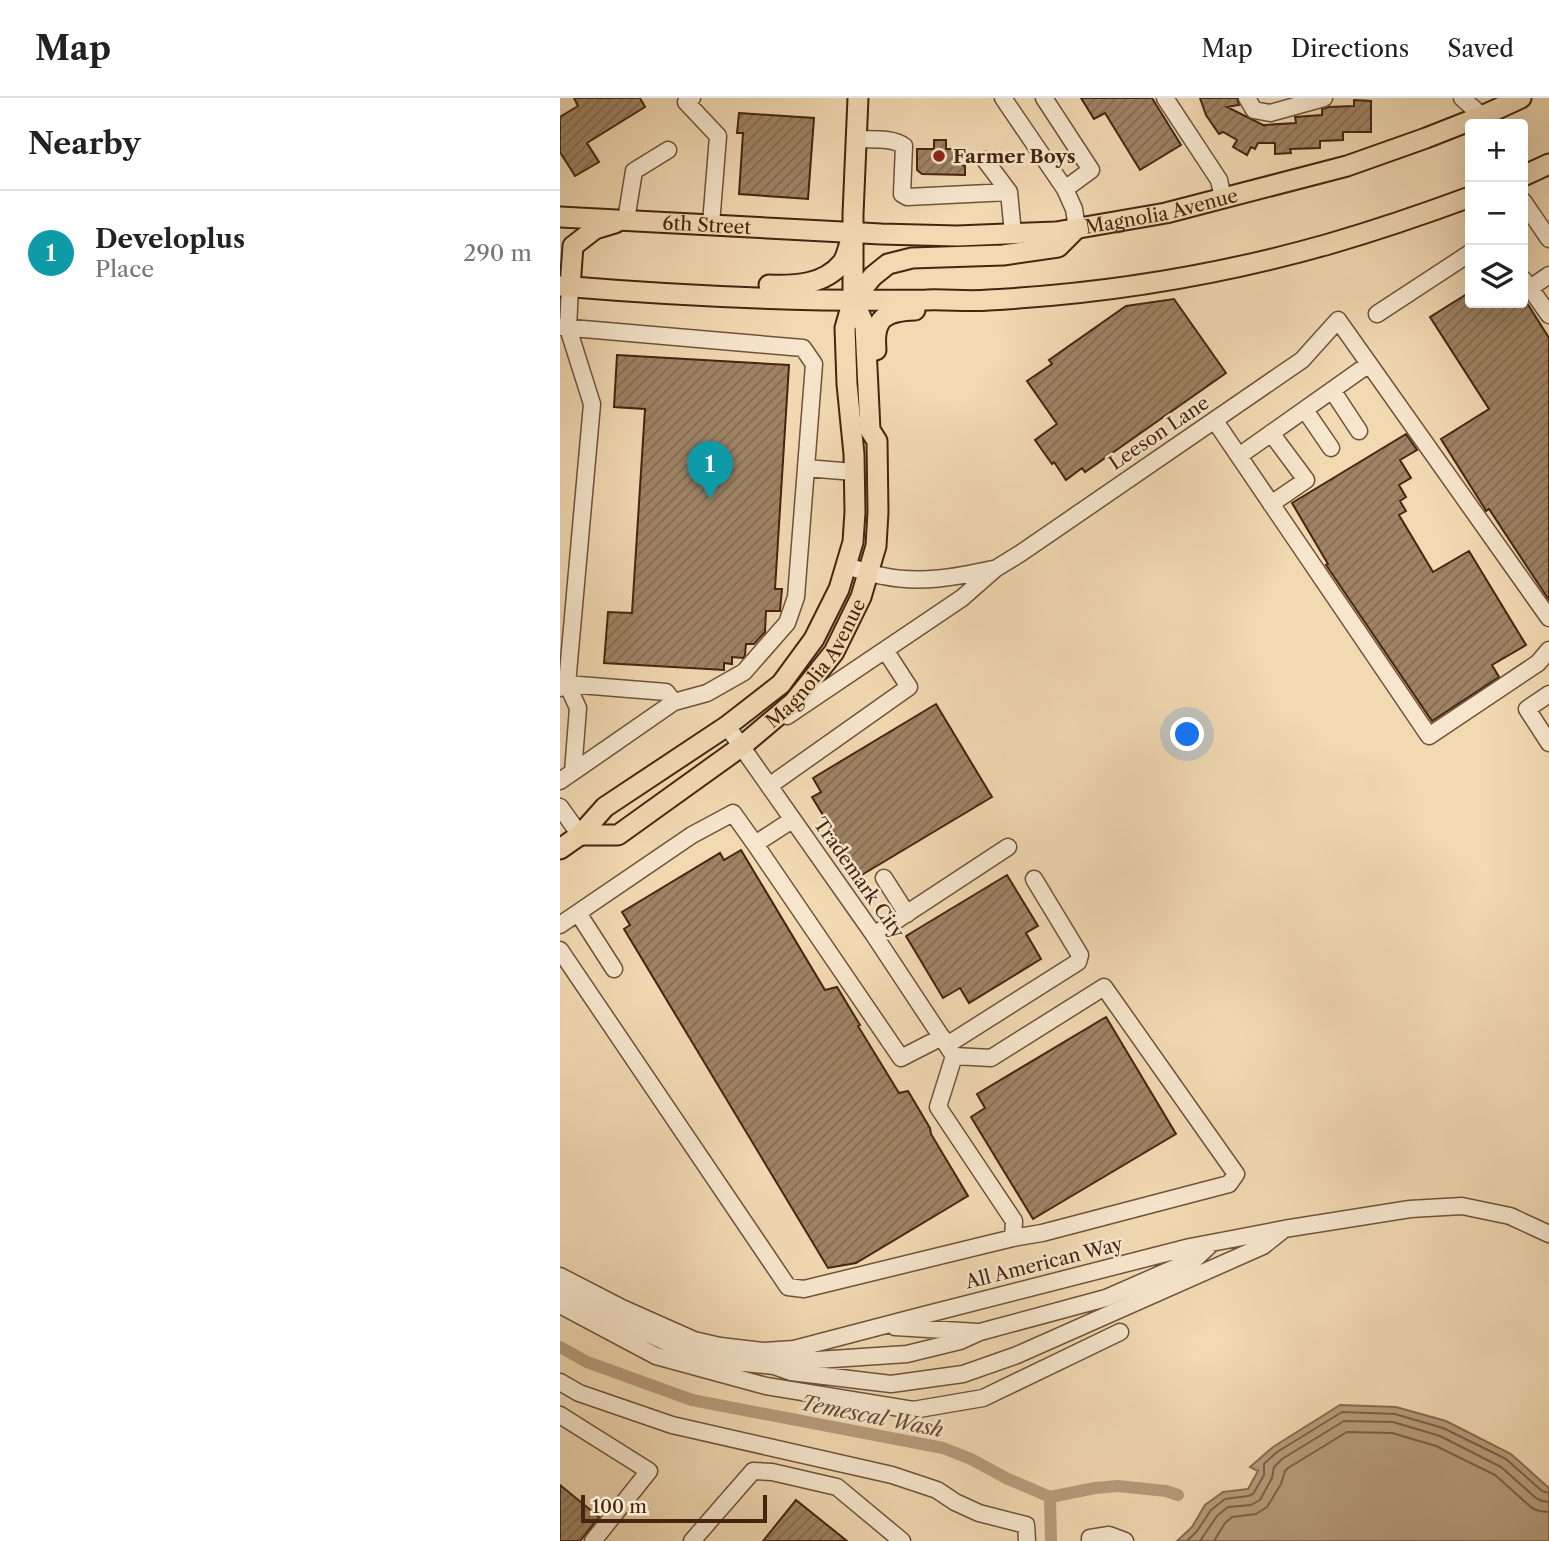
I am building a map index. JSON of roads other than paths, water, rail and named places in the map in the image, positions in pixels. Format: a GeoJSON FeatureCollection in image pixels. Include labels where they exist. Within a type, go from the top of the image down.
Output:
{"type":"FeatureCollection","features":[{"type":"Feature","properties":{"kind":"main road"},"geometry":{"type":"LineString","coordinates":[[650,292],[702,282],[790,286],[822,279],[843,262],[853,231],[858,98]]}},
{"type":"Feature","properties":{"kind":"main road","name":"Magnolia Avenue"},"geometry":{"type":"LineString","coordinates":[[1485,119],[1521,98]]}},
{"type":"Feature","properties":{"kind":"main road","name":"Magnolia Avenue"},"geometry":{"type":"LineString","coordinates":[[560,849],[580,835],[605,807],[727,726],[781,684],[814,639],[839,589],[853,542],[855,512],[845,328],[853,300],[853,231],[957,236],[1056,232],[1166,213],[1347,166],[1465,126]]}},
{"type":"Feature","properties":{"kind":"main road"},"geometry":{"type":"LineString","coordinates":[[1528,174],[1549,164]]}},
{"type":"Feature","properties":{"kind":"main road"},"geometry":{"type":"LineString","coordinates":[[626,219],[595,229],[573,246],[565,286],[853,300],[986,301],[1065,294],[1217,270],[1328,244],[1465,199]]}},
{"type":"Feature","properties":{"kind":"main road","name":"6th Street"},"geometry":{"type":"LineString","coordinates":[[560,217],[853,231]]}},
{"type":"Feature","properties":{"kind":"main road"},"geometry":{"type":"LineString","coordinates":[[853,300],[873,276],[888,264],[912,258],[1003,255],[1058,247],[1077,228]]}},
{"type":"Feature","properties":{"kind":"main road","name":"Magnolia Avenue"},"geometry":{"type":"LineString","coordinates":[[580,835],[618,835],[742,746],[794,702],[834,652],[861,597],[876,546],[877,441],[870,430],[865,326],[853,300]]}},
{"type":"Feature","properties":{"kind":"main road"},"geometry":{"type":"LineString","coordinates":[[877,441],[881,427],[875,341],[880,320],[887,314],[898,311],[944,309],[986,301]]}},
{"type":"Feature","properties":{"kind":"street"},"geometry":{"type":"LineString","coordinates":[[1003,98],[1065,189],[1077,228]]}},
{"type":"Feature","properties":{"kind":"street"},"geometry":{"type":"LineString","coordinates":[[1044,98],[1091,170],[1065,189]]}},
{"type":"Feature","properties":{"kind":"street"},"geometry":{"type":"LineString","coordinates":[[1165,98],[1219,180],[1223,198]]}},
{"type":"Feature","properties":{"kind":"street"},"geometry":{"type":"LineString","coordinates":[[1247,98],[1254,110],[1269,113],[1324,98]]}},
{"type":"Feature","properties":{"kind":"street"},"geometry":{"type":"LineString","coordinates":[[1462,98],[1482,119]]}},
{"type":"Feature","properties":{"kind":"street"},"geometry":{"type":"LineString","coordinates":[[687,99],[718,136],[711,224]]}},
{"type":"Feature","properties":{"kind":"street"},"geometry":{"type":"LineString","coordinates":[[857,139],[894,141],[904,146],[902,194],[907,197],[1009,192]]}},
{"type":"Feature","properties":{"kind":"street"},"geometry":{"type":"LineString","coordinates":[[626,219],[634,171],[668,150]]}},
{"type":"Feature","properties":{"kind":"street"},"geometry":{"type":"LineString","coordinates":[[985,160],[1009,192],[1013,234]]}},
{"type":"Feature","properties":{"kind":"street"},"geometry":{"type":"LineString","coordinates":[[1528,208],[1549,239]]}},
{"type":"Feature","properties":{"kind":"street"},"geometry":{"type":"LineString","coordinates":[[1377,314],[1465,256]]}},
{"type":"Feature","properties":{"kind":"street"},"geometry":{"type":"LineString","coordinates":[[1528,282],[1549,275]]}},
{"type":"Feature","properties":{"kind":"street"},"geometry":{"type":"LineString","coordinates":[[560,345],[564,328],[565,286]]}},
{"type":"Feature","properties":{"kind":"street"},"geometry":{"type":"LineString","coordinates":[[1528,286],[1549,315]]}},
{"type":"Feature","properties":{"kind":"street","name":"Leeson Lane"},"geometry":{"type":"LineString","coordinates":[[742,746],[962,598],[995,569],[1302,360],[1338,320],[1369,364]]}},
{"type":"Feature","properties":{"kind":"street"},"geometry":{"type":"LineString","coordinates":[[564,328],[803,348],[814,363],[796,597],[786,622],[744,672],[707,693],[674,702],[567,777]]}},
{"type":"Feature","properties":{"kind":"street"},"geometry":{"type":"LineString","coordinates":[[564,328],[592,404],[564,686],[578,708],[567,777]]}},
{"type":"Feature","properties":{"kind":"street"},"geometry":{"type":"LineString","coordinates":[[1239,456],[1369,364],[1549,618]]}},
{"type":"Feature","properties":{"kind":"street"},"geometry":{"type":"LineString","coordinates":[[1332,390],[1359,431]]}},
{"type":"Feature","properties":{"kind":"street"},"geometry":{"type":"LineString","coordinates":[[1305,410],[1331,448]]}},
{"type":"Feature","properties":{"kind":"street"},"geometry":{"type":"LineString","coordinates":[[1214,421],[1429,736],[1538,663],[1549,650]]}},
{"type":"Feature","properties":{"kind":"street"},"geometry":{"type":"LineString","coordinates":[[1271,433],[1306,480],[1271,504]]}},
{"type":"Feature","properties":{"kind":"street"},"geometry":{"type":"LineString","coordinates":[[806,468],[854,472]]}},
{"type":"Feature","properties":{"kind":"street","name":"Leeson Lane"},"geometry":{"type":"LineString","coordinates":[[846,566],[909,580],[934,579],[995,569]]}},
{"type":"Feature","properties":{"kind":"street"},"geometry":{"type":"LineString","coordinates":[[769,786],[909,687],[885,650]]}},
{"type":"Feature","properties":{"kind":"street"},"geometry":{"type":"LineString","coordinates":[[564,686],[666,692],[674,702]]}},
{"type":"Feature","properties":{"kind":"street"},"geometry":{"type":"LineString","coordinates":[[1549,694],[1527,709],[1549,743]]}},
{"type":"Feature","properties":{"kind":"street","name":"Trademark City"},"geometry":{"type":"LineString","coordinates":[[727,726],[874,935],[948,1046]]}},
{"type":"Feature","properties":{"kind":"street"},"geometry":{"type":"LineString","coordinates":[[560,807],[580,835]]}},
{"type":"Feature","properties":{"kind":"street"},"geometry":{"type":"LineString","coordinates":[[560,925],[692,835],[733,813],[901,1058],[948,1046],[1078,962],[1080,955],[1034,880]]}},
{"type":"Feature","properties":{"kind":"street"},"geometry":{"type":"LineString","coordinates":[[755,844],[792,820]]}},
{"type":"Feature","properties":{"kind":"street"},"geometry":{"type":"LineString","coordinates":[[874,935],[1007,847]]}},
{"type":"Feature","properties":{"kind":"street"},"geometry":{"type":"LineString","coordinates":[[884,878],[907,914]]}},
{"type":"Feature","properties":{"kind":"street"},"geometry":{"type":"LineString","coordinates":[[578,913],[614,969]]}},
{"type":"Feature","properties":{"kind":"street"},"geometry":{"type":"LineString","coordinates":[[560,950],[788,1287],[804,1289],[1042,1233],[1228,1184],[1236,1174],[1104,987],[991,1058],[948,1046]]}},
{"type":"Feature","properties":{"kind":"street"},"geometry":{"type":"LineString","coordinates":[[948,1046],[938,1107],[1014,1221],[1013,1238]]}},
{"type":"Feature","properties":{"kind":"street","name":"All American Way"},"geometry":{"type":"LineString","coordinates":[[560,1276],[622,1308],[694,1340],[764,1351],[794,1349],[1213,1243],[1410,1209],[1462,1206],[1510,1216],[1549,1234]]}},
{"type":"Feature","properties":{"kind":"street"},"geometry":{"type":"LineString","coordinates":[[560,1292],[672,1345],[694,1352],[734,1362],[774,1366],[791,1372],[891,1384],[963,1374],[1017,1355],[1263,1245],[1284,1229]]}},
{"type":"Feature","properties":{"kind":"street"},"geometry":{"type":"LineString","coordinates":[[1106,1298],[1195,1259],[1213,1243]]}},
{"type":"Feature","properties":{"kind":"street"},"geometry":{"type":"LineString","coordinates":[[774,1366],[802,1361],[907,1354],[1106,1298],[1157,1292]]}},
{"type":"Feature","properties":{"kind":"street"},"geometry":{"type":"LineString","coordinates":[[560,1304],[656,1356],[766,1386],[914,1410],[983,1398],[1120,1332]]}},
{"type":"Feature","properties":{"kind":"street"},"geometry":{"type":"LineString","coordinates":[[883,1326],[980,1332]]}},
{"type":"Feature","properties":{"kind":"street"},"geometry":{"type":"LineString","coordinates":[[560,1381],[579,1393],[672,1425],[892,1475],[926,1486],[979,1513],[1026,1525],[1027,1541]]}},
{"type":"Feature","properties":{"kind":"street"},"geometry":{"type":"LineString","coordinates":[[560,1415],[649,1471],[593,1541]]}},
{"type":"Feature","properties":{"kind":"street"},"geometry":{"type":"LineString","coordinates":[[692,1541],[753,1471],[772,1472],[836,1487],[902,1541]]}},
{"type":"Feature","properties":{"kind":"street"},"geometry":{"type":"LineString","coordinates":[[1090,1541],[1090,1538],[1109,1535],[1125,1541]]}},
{"type":"Feature","properties":{"kind":"water"},"geometry":{"type":"Polygon","coordinates":[[[1340,1405],[1396,1407],[1446,1421],[1511,1454],[1549,1488],[1549,1541],[1177,1541],[1192,1527],[1205,1505],[1223,1492],[1248,1489],[1258,1471],[1250,1467],[1273,1447],[1340,1405]]]}},
{"type":"Feature","properties":{"kind":"waterway","name":"Temescal Wash"},"geometry":{"type":"LineString","coordinates":[[560,1347],[587,1362],[692,1400],[943,1448],[1050,1497],[1118,1486],[1166,1491],[1178,1495]]}},
{"type":"Feature","properties":{"kind":"waterway"},"geometry":{"type":"LineString","coordinates":[[1050,1497],[1051,1541]]}},
{"type":"Feature","properties":{"kind":"place","name":"Farmer Boys"},"geometry":{"type":"Point","coordinates":[939,156]}},
{"type":"Feature","properties":{"kind":"place","name":"Developlus"},"geometry":{"type":"Point","coordinates":[710,499]}}]}
